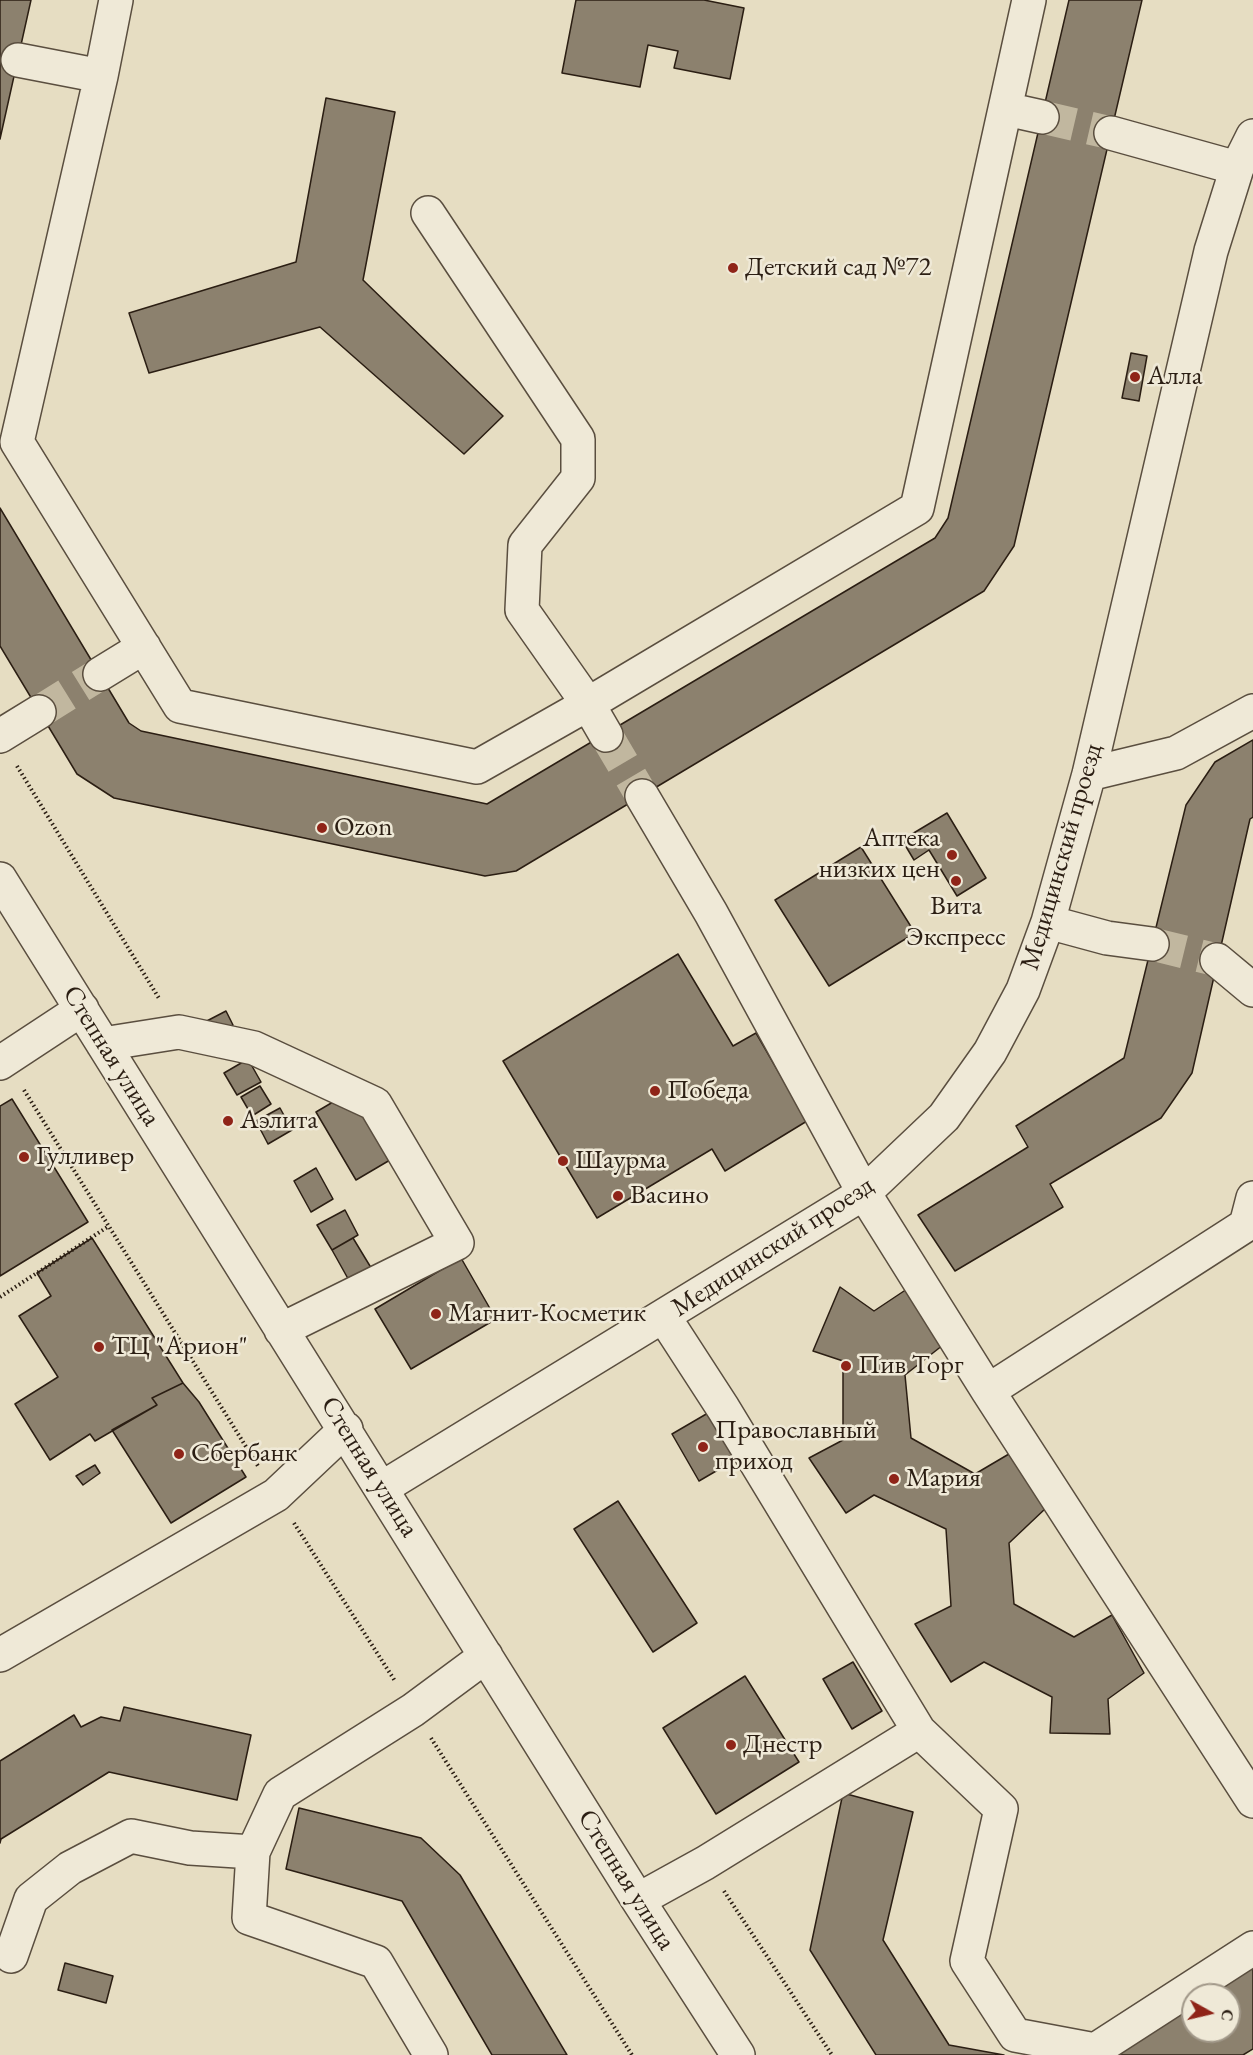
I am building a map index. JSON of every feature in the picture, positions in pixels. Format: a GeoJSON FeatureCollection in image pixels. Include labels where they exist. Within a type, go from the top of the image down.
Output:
{"type":"FeatureCollection","features":[{"type":"Feature","properties":{"kind":"street"},"geometry":{"type":"LineString","coordinates":[[116,0],[101,76],[17,442],[180,706],[477,767],[588,704],[917,508],[1029,0]]}},
{"type":"Feature","properties":{"kind":"street"},"geometry":{"type":"LineString","coordinates":[[18,60],[101,76]]}},
{"type":"Feature","properties":{"kind":"street"},"geometry":{"type":"LineString","coordinates":[[1006,109],[1042,117]]}},
{"type":"Feature","properties":{"kind":"street"},"geometry":{"type":"LineString","coordinates":[[1111,133],[1238,168]]}},
{"type":"Feature","properties":{"kind":"street","name":"Медицинский проезд"},"geometry":{"type":"LineString","coordinates":[[382,1488],[864,1193],[944,1117],[990,1052],[1023,990],[1048,922],[1089,774],[1211,251],[1238,168],[1253,136]]}},
{"type":"Feature","properties":{"kind":"street"},"geometry":{"type":"LineString","coordinates":[[428,213],[578,440],[578,478],[525,544],[522,610],[588,704],[606,735]]}},
{"type":"Feature","properties":{"kind":"street"},"geometry":{"type":"LineString","coordinates":[[100,674],[144,647]]}},
{"type":"Feature","properties":{"kind":"street"},"geometry":{"type":"LineString","coordinates":[[1089,774],[1176,753],[1253,711]]}},
{"type":"Feature","properties":{"kind":"street"},"geometry":{"type":"LineString","coordinates":[[6,747],[39,712]]}},
{"type":"Feature","properties":{"kind":"street"},"geometry":{"type":"LineString","coordinates":[[642,796],[711,913],[864,1193],[988,1391],[1253,1801]]}},
{"type":"Feature","properties":{"kind":"street","name":"Степная улица"},"geometry":{"type":"LineString","coordinates":[[0,879],[280,1330],[346,1429],[638,1900],[738,2055]]}},
{"type":"Feature","properties":{"kind":"street"},"geometry":{"type":"LineString","coordinates":[[1048,922],[1107,938],[1152,944]]}},
{"type":"Feature","properties":{"kind":"street"},"geometry":{"type":"LineString","coordinates":[[1217,960],[1253,990]]}},
{"type":"Feature","properties":{"kind":"street"},"geometry":{"type":"LineString","coordinates":[[3,1062],[81,1009]]}},
{"type":"Feature","properties":{"kind":"street"},"geometry":{"type":"LineString","coordinates":[[103,1044],[179,1032],[254,1048],[375,1104],[457,1243],[280,1330]]}},
{"type":"Feature","properties":{"kind":"street"},"geometry":{"type":"LineString","coordinates":[[988,1391],[1246,1225],[1252,1207]]}},
{"type":"Feature","properties":{"kind":"street"},"geometry":{"type":"LineString","coordinates":[[663,1317],[723,1408],[919,1731],[1001,1809],[967,1961],[1015,2035],[1095,2050],[1253,1948]]}},
{"type":"Feature","properties":{"kind":"street"},"geometry":{"type":"LineString","coordinates":[[0,1655],[276,1495],[346,1429]]}},
{"type":"Feature","properties":{"kind":"street"},"geometry":{"type":"LineString","coordinates":[[431,2055],[376,1962],[249,1918],[253,1852],[280,1794],[413,1710],[486,1656]]}},
{"type":"Feature","properties":{"kind":"street"},"geometry":{"type":"LineString","coordinates":[[638,1900],[705,1863],[919,1731]]}},
{"type":"Feature","properties":{"kind":"street"},"geometry":{"type":"LineString","coordinates":[[11,1956],[31,1899],[70,1868],[131,1836],[190,1848],[253,1852]]}},
{"type":"Feature","properties":{"kind":"path"},"geometry":{"type":"LineString","coordinates":[[6,747],[179,1032]]}},
{"type":"Feature","properties":{"kind":"path"},"geometry":{"type":"LineString","coordinates":[[3,1062],[632,2055]]}},
{"type":"Feature","properties":{"kind":"path"},"geometry":{"type":"LineString","coordinates":[[0,1297],[109,1226]]}},
{"type":"Feature","properties":{"kind":"path"},"geometry":{"type":"LineString","coordinates":[[705,1863],[832,2055]]}},
{"type":"Feature","properties":{"kind":"building"},"geometry":{"type":"Polygon","coordinates":[[[0,0],[31,0],[0,139],[0,0]]]}},
{"type":"Feature","properties":{"kind":"building"},"geometry":{"type":"Polygon","coordinates":[[[576,0],[704,0],[744,8],[730,79],[674,68],[678,51],[648,45],[640,87],[562,73],[576,0]]]}},
{"type":"Feature","properties":{"kind":"building"},"geometry":{"type":"Polygon","coordinates":[[[1069,0],[1142,0],[1014,546],[984,591],[516,871],[485,876],[114,798],[77,774],[0,646],[0,508],[129,723],[141,731],[487,804],[935,538],[948,518],[1069,0]]]}},
{"type":"Feature","properties":{"kind":"building"},"geometry":{"type":"Polygon","coordinates":[[[326,98],[395,112],[363,280],[503,416],[464,454],[320,327],[149,373],[129,313],[296,262],[326,98]]]}},
{"type":"Feature","properties":{"kind":"building","name":"Алла"},"geometry":{"type":"Polygon","coordinates":[[[1131,353],[1147,356],[1139,401],[1122,398],[1131,353]]]}},
{"type":"Feature","properties":{"kind":"building"},"geometry":{"type":"Polygon","coordinates":[[[1253,740],[1253,817],[1250,819],[1192,1073],[1161,1118],[1050,1184],[1063,1207],[955,1271],[918,1215],[1028,1147],[1016,1126],[1124,1058],[1186,805],[1215,762],[1253,740]]]}},
{"type":"Feature","properties":{"kind":"building","name":"Аптека низких цен"},"geometry":{"type":"Polygon","coordinates":[[[947,813],[986,878],[957,896],[929,850],[914,860],[902,840],[947,813]]]}},
{"type":"Feature","properties":{"kind":"building"},"geometry":{"type":"Polygon","coordinates":[[[861,847],[915,933],[829,986],[775,900],[861,847]]]}},
{"type":"Feature","properties":{"kind":"building","name":"Победа"},"geometry":{"type":"Polygon","coordinates":[[[678,954],[733,1046],[756,1033],[807,1121],[725,1171],[712,1149],[597,1218],[503,1061],[678,954]]]}},
{"type":"Feature","properties":{"kind":"building"},"geometry":{"type":"Polygon","coordinates":[[[226,1011],[233,1025],[208,1038],[201,1024],[226,1011]]]}},
{"type":"Feature","properties":{"kind":"building"},"geometry":{"type":"Polygon","coordinates":[[[248,1059],[261,1082],[237,1095],[224,1073],[248,1059]]]}},
{"type":"Feature","properties":{"kind":"building"},"geometry":{"type":"Polygon","coordinates":[[[260,1086],[271,1104],[252,1116],[241,1097],[260,1086]]]}},
{"type":"Feature","properties":{"kind":"building"},"geometry":{"type":"Polygon","coordinates":[[[350,1092],[390,1160],[356,1180],[316,1112],[350,1092]]]}},
{"type":"Feature","properties":{"kind":"building","name":"Гулливер"},"geometry":{"type":"Polygon","coordinates":[[[12,1099],[88,1222],[0,1276],[0,1106],[12,1099]]]}},
{"type":"Feature","properties":{"kind":"building"},"geometry":{"type":"Polygon","coordinates":[[[280,1108],[292,1130],[268,1144],[256,1121],[280,1108]]]}},
{"type":"Feature","properties":{"kind":"building"},"geometry":{"type":"Polygon","coordinates":[[[316,1168],[333,1199],[311,1212],[294,1181],[316,1168]]]}},
{"type":"Feature","properties":{"kind":"building"},"geometry":{"type":"Polygon","coordinates":[[[345,1210],[358,1235],[332,1250],[317,1225],[345,1210]]]}},
{"type":"Feature","properties":{"kind":"building","name":"ТЦ \"Арион\""},"geometry":{"type":"Polygon","coordinates":[[[92,1238],[183,1383],[152,1398],[157,1405],[95,1441],[90,1434],[50,1460],[15,1404],[58,1377],[19,1316],[51,1296],[37,1273],[92,1238]]]}},
{"type":"Feature","properties":{"kind":"building"},"geometry":{"type":"Polygon","coordinates":[[[353,1238],[373,1271],[351,1284],[332,1250],[353,1238]]]}},
{"type":"Feature","properties":{"kind":"building","name":"Магнит-Косметик"},"geometry":{"type":"Polygon","coordinates":[[[461,1258],[496,1319],[411,1369],[375,1309],[461,1258]]]}},
{"type":"Feature","properties":{"kind":"building"},"geometry":{"type":"Polygon","coordinates":[[[840,1287],[874,1311],[907,1289],[943,1345],[905,1375],[911,1438],[975,1474],[1014,1451],[1046,1508],[1009,1543],[1014,1604],[1074,1637],[1112,1615],[1144,1673],[1108,1699],[1110,1734],[1050,1733],[1052,1697],[984,1662],[951,1682],[915,1624],[951,1606],[946,1529],[874,1495],[846,1513],[809,1458],[843,1440],[843,1361],[813,1351],[840,1287]]]}},
{"type":"Feature","properties":{"kind":"building","name":"Сбербанк"},"geometry":{"type":"Polygon","coordinates":[[[183,1383],[199,1402],[246,1477],[171,1523],[112,1430],[157,1405],[152,1398],[183,1383]]]}},
{"type":"Feature","properties":{"kind":"building","name":"Православный приход"},"geometry":{"type":"Polygon","coordinates":[[[708,1413],[735,1460],[699,1481],[672,1434],[708,1413]]]}},
{"type":"Feature","properties":{"kind":"building"},"geometry":{"type":"Polygon","coordinates":[[[95,1465],[100,1473],[83,1485],[76,1476],[95,1465]]]}},
{"type":"Feature","properties":{"kind":"building"},"geometry":{"type":"Polygon","coordinates":[[[618,1501],[697,1623],[653,1652],[574,1529],[618,1501]]]}},
{"type":"Feature","properties":{"kind":"building"},"geometry":{"type":"Polygon","coordinates":[[[853,1662],[882,1711],[852,1729],[823,1679],[853,1662]]]}},
{"type":"Feature","properties":{"kind":"building","name":"Днестр"},"geometry":{"type":"Polygon","coordinates":[[[745,1676],[799,1762],[716,1814],[663,1728],[745,1676]]]}},
{"type":"Feature","properties":{"kind":"building"},"geometry":{"type":"Polygon","coordinates":[[[124,1707],[251,1735],[237,1800],[109,1772],[1,1839],[0,1843],[0,1761],[74,1715],[81,1727],[101,1717],[120,1721],[124,1707]]]}},
{"type":"Feature","properties":{"kind":"building"},"geometry":{"type":"Polygon","coordinates":[[[843,1793],[913,1812],[883,1940],[949,2045],[1004,2055],[876,2055],[810,1950],[843,1793]]]}},
{"type":"Feature","properties":{"kind":"building"},"geometry":{"type":"Polygon","coordinates":[[[299,1808],[421,1838],[460,1875],[567,2055],[492,2055],[402,1901],[286,1869],[299,1808]]]}},
{"type":"Feature","properties":{"kind":"building"},"geometry":{"type":"Polygon","coordinates":[[[65,1963],[113,1976],[106,2003],[58,1990],[65,1963]]]}},
{"type":"Feature","properties":{"kind":"building"},"geometry":{"type":"Polygon","coordinates":[[[1253,1963],[1253,2049],[1243,2055],[1106,2055],[1181,2008],[1181,2043],[1241,2043],[1241,1983],[1221,1983],[1253,1963]]]}},
{"type":"Feature","properties":{"kind":"tunnel"},"geometry":{"type":"LineString","coordinates":[[1042,117],[1111,133]]}},
{"type":"Feature","properties":{"kind":"tunnel"},"geometry":{"type":"LineString","coordinates":[[39,712],[100,674]]}},
{"type":"Feature","properties":{"kind":"tunnel"},"geometry":{"type":"LineString","coordinates":[[606,735],[642,796]]}},
{"type":"Feature","properties":{"kind":"tunnel"},"geometry":{"type":"LineString","coordinates":[[1152,944],[1217,960]]}},
{"type":"Feature","properties":{"kind":"place","name":"Детский сад №72"},"geometry":{"type":"Point","coordinates":[733,268]}},
{"type":"Feature","properties":{"kind":"place","name":"Алла"},"geometry":{"type":"Point","coordinates":[1135,377]}},
{"type":"Feature","properties":{"kind":"place","name":"Ozon"},"geometry":{"type":"Point","coordinates":[322,828]}},
{"type":"Feature","properties":{"kind":"place","name":"Аптека низких цен"},"geometry":{"type":"Point","coordinates":[952,855]}},
{"type":"Feature","properties":{"kind":"place","name":"Вита Экспресс"},"geometry":{"type":"Point","coordinates":[956,881]}},
{"type":"Feature","properties":{"kind":"place","name":"Победа"},"geometry":{"type":"Point","coordinates":[655,1091]}},
{"type":"Feature","properties":{"kind":"place","name":"Аэлита"},"geometry":{"type":"Point","coordinates":[228,1121]}},
{"type":"Feature","properties":{"kind":"place","name":"Гулливер"},"geometry":{"type":"Point","coordinates":[24,1157]}},
{"type":"Feature","properties":{"kind":"place","name":"Шаурма"},"geometry":{"type":"Point","coordinates":[563,1161]}},
{"type":"Feature","properties":{"kind":"place","name":"Васино"},"geometry":{"type":"Point","coordinates":[618,1196]}},
{"type":"Feature","properties":{"kind":"place","name":"Магнит-Косметик"},"geometry":{"type":"Point","coordinates":[436,1314]}},
{"type":"Feature","properties":{"kind":"place","name":"ТЦ \"Арион\""},"geometry":{"type":"Point","coordinates":[99,1347]}},
{"type":"Feature","properties":{"kind":"place","name":"Пив Торг"},"geometry":{"type":"Point","coordinates":[846,1366]}},
{"type":"Feature","properties":{"kind":"place","name":"Православный приход"},"geometry":{"type":"Point","coordinates":[703,1447]}},
{"type":"Feature","properties":{"kind":"place","name":"Сбербанк"},"geometry":{"type":"Point","coordinates":[179,1454]}},
{"type":"Feature","properties":{"kind":"place","name":"Мария"},"geometry":{"type":"Point","coordinates":[894,1479]}},
{"type":"Feature","properties":{"kind":"place","name":"Днестр"},"geometry":{"type":"Point","coordinates":[731,1745]}}]}
